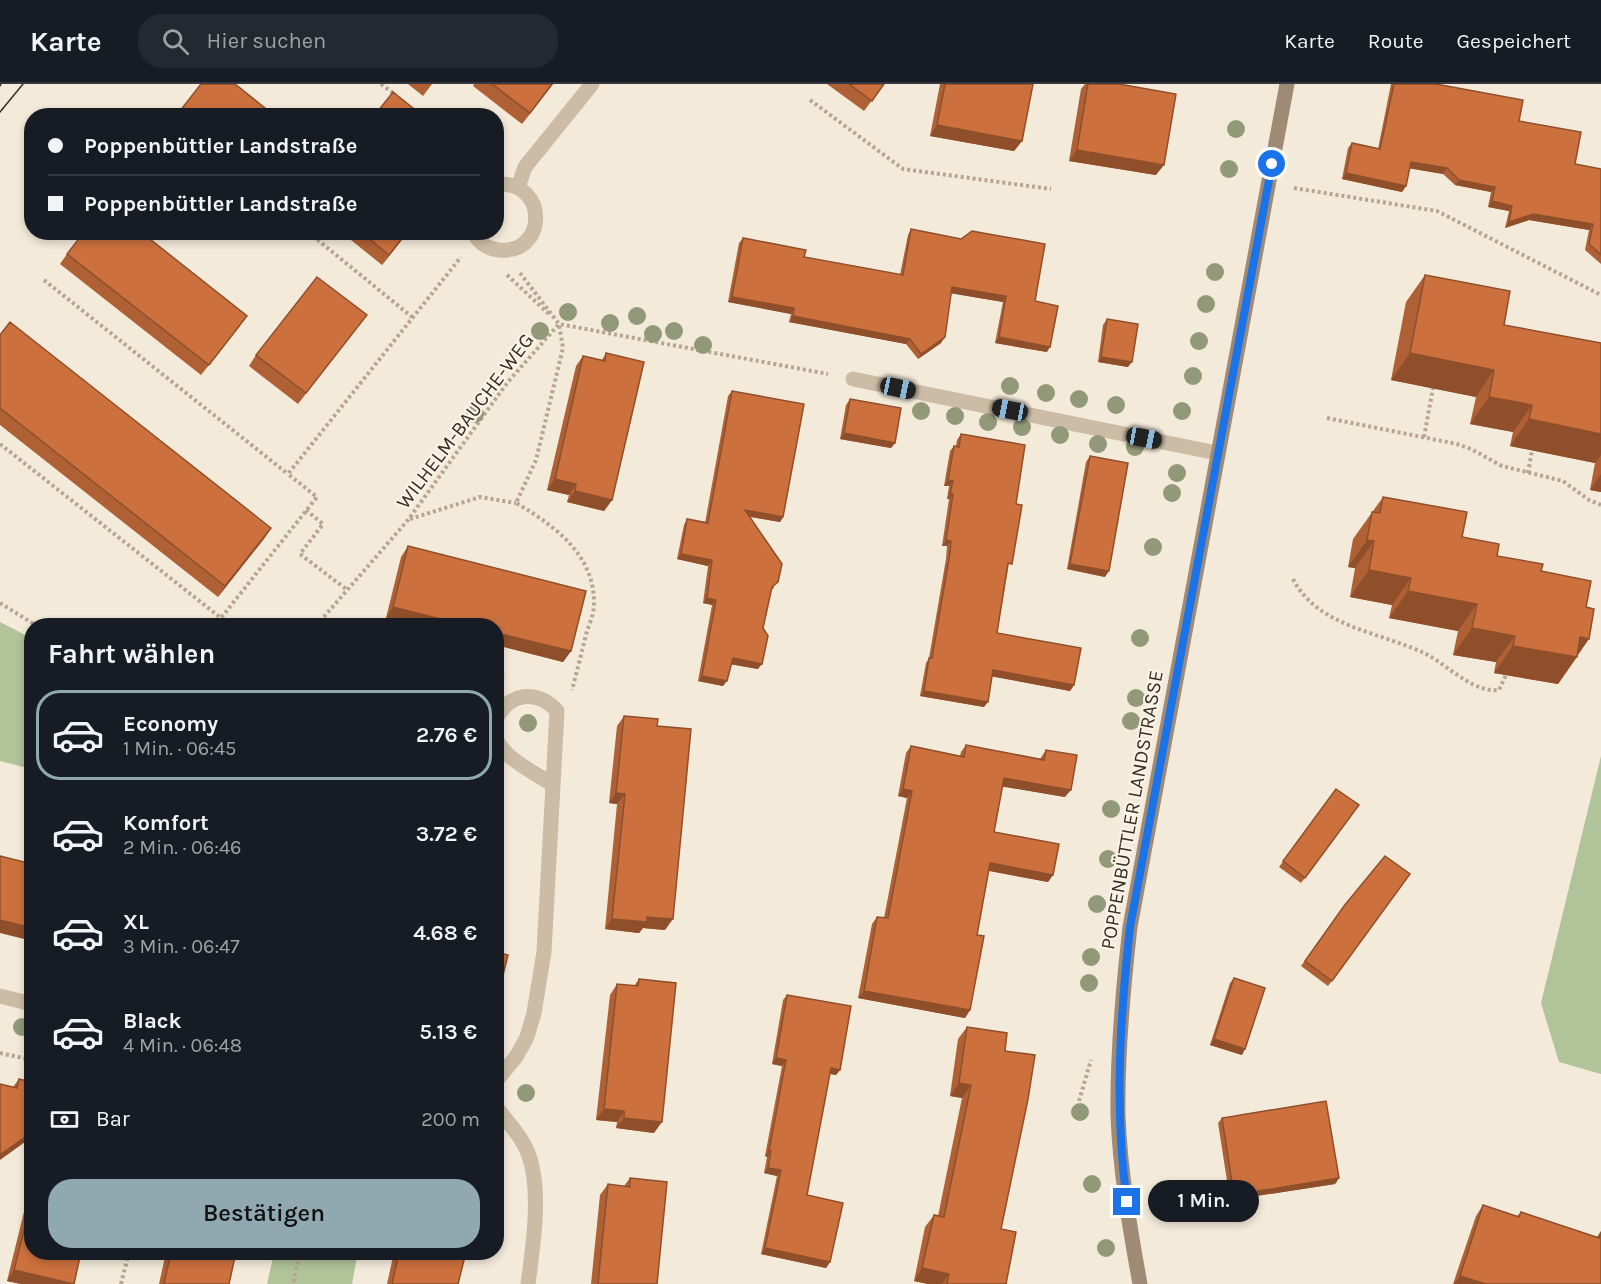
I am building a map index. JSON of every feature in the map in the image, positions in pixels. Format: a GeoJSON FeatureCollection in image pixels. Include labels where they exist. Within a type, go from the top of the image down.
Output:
{"type":"FeatureCollection","features":[{"type":"Feature","properties":{"kind":"main road","name":"POPPENBÜTTLER LANDSTRASSE"},"geometry":{"type":"LineString","coordinates":[[1140,1284],[1125,1184],[1118,1116],[1122,997],[1130,927],[1287,84]]}},
{"type":"Feature","properties":{"kind":"street"},"geometry":{"type":"LineString","coordinates":[[518,187],[525,167],[592,84]]}},
{"type":"Feature","properties":{"kind":"street"},"geometry":{"type":"LineString","coordinates":[[480,240],[487,247],[503,250],[514,249],[532,235],[536,224],[533,202],[518,187],[504,184]]}},
{"type":"Feature","properties":{"kind":"street"},"geometry":{"type":"LineString","coordinates":[[853,379],[1217,453]]}},
{"type":"Feature","properties":{"kind":"street"},"geometry":{"type":"LineString","coordinates":[[504,708],[519,697],[530,696],[542,698],[557,711],[544,952],[534,1013],[527,1036],[516,1057],[504,1071]]}},
{"type":"Feature","properties":{"kind":"street"},"geometry":{"type":"LineString","coordinates":[[504,752],[553,785]]}},
{"type":"Feature","properties":{"kind":"street"},"geometry":{"type":"LineString","coordinates":[[0,996],[24,1002]]}},
{"type":"Feature","properties":{"kind":"street"},"geometry":{"type":"LineString","coordinates":[[504,1116],[529,1155],[533,1177],[534,1226],[528,1284]]}},
{"type":"Feature","properties":{"kind":"path"},"geometry":{"type":"LineString","coordinates":[[381,84],[398,97]]}},
{"type":"Feature","properties":{"kind":"path"},"geometry":{"type":"LineString","coordinates":[[810,100],[903,168],[1051,189]]}},
{"type":"Feature","properties":{"kind":"path"},"geometry":{"type":"LineString","coordinates":[[1268,184],[1437,211],[1601,295]]}},
{"type":"Feature","properties":{"kind":"path"},"geometry":{"type":"LineString","coordinates":[[318,240],[412,316]]}},
{"type":"Feature","properties":{"kind":"path"},"geometry":{"type":"LineString","coordinates":[[288,474],[471,240]]}},
{"type":"Feature","properties":{"kind":"path"},"geometry":{"type":"LineString","coordinates":[[503,250],[559,324],[563,348],[536,460],[516,503]]}},
{"type":"Feature","properties":{"kind":"path"},"geometry":{"type":"LineString","coordinates":[[506,274],[559,324]]}},
{"type":"Feature","properties":{"kind":"path"},"geometry":{"type":"LineString","coordinates":[[0,444],[221,618],[317,497],[44,280]]}},
{"type":"Feature","properties":{"kind":"path","name":"WILHELM-BAUCHE-WEG"},"geometry":{"type":"LineString","coordinates":[[323,618],[346,589],[408,520],[507,383],[559,324],[853,379]]}},
{"type":"Feature","properties":{"kind":"path"},"geometry":{"type":"LineString","coordinates":[[1424,437],[1433,388]]}},
{"type":"Feature","properties":{"kind":"path"},"geometry":{"type":"LineString","coordinates":[[1327,418],[1471,448],[1502,466],[1563,481],[1588,500],[1601,505]]}},
{"type":"Feature","properties":{"kind":"path"},"geometry":{"type":"LineString","coordinates":[[1528,472],[1532,450]]}},
{"type":"Feature","properties":{"kind":"path"},"geometry":{"type":"LineString","coordinates":[[408,520],[480,497],[516,503],[545,520],[566,538],[585,564],[590,578],[594,605],[571,697],[557,711]]}},
{"type":"Feature","properties":{"kind":"path"},"geometry":{"type":"LineString","coordinates":[[306,510],[323,524],[300,554],[346,589]]}},
{"type":"Feature","properties":{"kind":"path"},"geometry":{"type":"LineString","coordinates":[[1293,579],[1298,588],[1314,604],[1338,620],[1426,654],[1449,667],[1476,687],[1490,691],[1499,690],[1506,675]]}},
{"type":"Feature","properties":{"kind":"path"},"geometry":{"type":"LineString","coordinates":[[0,603],[24,618]]}},
{"type":"Feature","properties":{"kind":"path"},"geometry":{"type":"LineString","coordinates":[[0,1053],[24,1058]]}},
{"type":"Feature","properties":{"kind":"path"},"geometry":{"type":"LineString","coordinates":[[121,1284],[127,1260]]}},
{"type":"Feature","properties":{"kind":"path"},"geometry":{"type":"LineString","coordinates":[[293,1284],[298,1260]]}},
{"type":"Feature","properties":{"kind":"green space"},"geometry":{"type":"Polygon","coordinates":[[[0,622],[24,634],[24,767],[0,761],[0,622]]]}},
{"type":"Feature","properties":{"kind":"green space"},"geometry":{"type":"Polygon","coordinates":[[[1601,756],[1601,1074],[1559,1062],[1541,1003],[1601,756]]]}},
{"type":"Feature","properties":{"kind":"green space"},"geometry":{"type":"Polygon","coordinates":[[[272,1260],[356,1260],[352,1284],[267,1284],[272,1260]]]}},
{"type":"Feature","properties":{"kind":"building"},"geometry":{"type":"Polygon","coordinates":[[[201,84],[235,84],[265,108],[182,108],[201,84]]]}},
{"type":"Feature","properties":{"kind":"building"},"geometry":{"type":"Polygon","coordinates":[[[492,84],[552,84],[530,113],[492,84]]]}},
{"type":"Feature","properties":{"kind":"building"},"geometry":{"type":"Polygon","coordinates":[[[849,84],[884,84],[872,101],[849,84]]]}},
{"type":"Feature","properties":{"kind":"building"},"geometry":{"type":"Polygon","coordinates":[[[945,84],[1033,84],[1022,141],[937,125],[945,84]]]}},
{"type":"Feature","properties":{"kind":"building"},"geometry":{"type":"Polygon","coordinates":[[[1088,84],[1119,84],[1176,94],[1164,165],[1077,150],[1088,84]]]}},
{"type":"Feature","properties":{"kind":"building"},"geometry":{"type":"Polygon","coordinates":[[[1394,84],[1436,84],[1523,100],[1519,121],[1581,132],[1575,164],[1601,169],[1601,255],[1589,244],[1593,224],[1533,214],[1509,222],[1512,206],[1492,201],[1495,187],[1459,180],[1447,168],[1411,162],[1406,186],[1346,173],[1352,143],[1380,149],[1394,84]]]}},
{"type":"Feature","properties":{"kind":"building"},"geometry":{"type":"Polygon","coordinates":[[[393,92],[413,108],[380,108],[393,92]]]}},
{"type":"Feature","properties":{"kind":"building"},"geometry":{"type":"Polygon","coordinates":[[[911,229],[961,239],[972,231],[1045,244],[1035,301],[1058,306],[1050,347],[999,337],[1006,296],[952,287],[945,337],[921,354],[910,339],[793,316],[794,308],[732,297],[743,238],[806,250],[804,257],[903,275],[911,229]]]}},
{"type":"Feature","properties":{"kind":"building"},"geometry":{"type":"Polygon","coordinates":[[[78,240],[151,240],[247,316],[209,365],[67,254],[78,240]]]}},
{"type":"Feature","properties":{"kind":"building"},"geometry":{"type":"Polygon","coordinates":[[[371,240],[401,240],[389,255],[371,240]]]}},
{"type":"Feature","properties":{"kind":"building"},"geometry":{"type":"Polygon","coordinates":[[[1425,275],[1510,291],[1504,325],[1601,343],[1601,434],[1529,419],[1532,405],[1489,397],[1494,370],[1410,353],[1425,275]]]}},
{"type":"Feature","properties":{"kind":"building"},"geometry":{"type":"Polygon","coordinates":[[[317,277],[367,315],[306,393],[256,355],[317,277]]]}},
{"type":"Feature","properties":{"kind":"building"},"geometry":{"type":"Polygon","coordinates":[[[1107,319],[1138,324],[1132,362],[1101,357],[1107,319]]]}},
{"type":"Feature","properties":{"kind":"building"},"geometry":{"type":"Polygon","coordinates":[[[10,322],[271,528],[225,586],[0,408],[0,335],[10,322]]]}},
{"type":"Feature","properties":{"kind":"building"},"geometry":{"type":"Polygon","coordinates":[[[606,353],[644,362],[612,500],[575,491],[576,484],[555,479],[583,356],[605,361],[606,353]]]}},
{"type":"Feature","properties":{"kind":"building"},"geometry":{"type":"Polygon","coordinates":[[[732,391],[804,404],[783,517],[745,510],[782,564],[778,582],[772,587],[763,628],[768,636],[762,664],[733,658],[727,681],[702,676],[716,600],[707,598],[712,560],[681,554],[687,519],[708,523],[732,391]]]}},
{"type":"Feature","properties":{"kind":"building"},"geometry":{"type":"Polygon","coordinates":[[[850,399],[901,408],[895,443],[844,433],[850,399]]]}},
{"type":"Feature","properties":{"kind":"building"},"geometry":{"type":"Polygon","coordinates":[[[961,434],[1025,445],[1016,504],[1022,505],[1012,564],[1008,563],[997,633],[1081,648],[1074,685],[993,670],[988,702],[924,691],[950,553],[951,541],[946,540],[953,481],[948,480],[954,446],[959,447],[961,434]]]}},
{"type":"Feature","properties":{"kind":"building"},"geometry":{"type":"Polygon","coordinates":[[[1090,456],[1128,463],[1109,571],[1070,564],[1090,456]]]}},
{"type":"Feature","properties":{"kind":"building"},"geometry":{"type":"Polygon","coordinates":[[[1383,497],[1467,512],[1462,537],[1499,544],[1497,556],[1543,564],[1541,571],[1591,581],[1586,607],[1594,609],[1589,639],[1580,637],[1577,657],[1513,646],[1515,636],[1472,628],[1477,604],[1408,591],[1411,578],[1369,570],[1374,541],[1367,540],[1372,512],[1380,513],[1383,497]]]}},
{"type":"Feature","properties":{"kind":"building"},"geometry":{"type":"Polygon","coordinates":[[[408,546],[586,591],[571,651],[504,635],[504,618],[436,618],[393,607],[408,546]]]}},
{"type":"Feature","properties":{"kind":"building"},"geometry":{"type":"Polygon","coordinates":[[[624,716],[658,719],[657,726],[691,729],[673,919],[647,917],[647,922],[612,919],[625,794],[616,793],[624,716]]]}},
{"type":"Feature","properties":{"kind":"building"},"geometry":{"type":"Polygon","coordinates":[[[966,745],[1044,760],[1046,750],[1077,755],[1071,790],[1004,778],[994,832],[1059,844],[1053,875],[990,863],[977,935],[984,936],[970,1010],[864,991],[877,917],[888,918],[912,791],[903,789],[911,746],[964,757],[966,745]]]}},
{"type":"Feature","properties":{"kind":"building"},"geometry":{"type":"Polygon","coordinates":[[[1336,789],[1359,805],[1305,878],[1283,861],[1336,789]]]}},
{"type":"Feature","properties":{"kind":"building"},"geometry":{"type":"Polygon","coordinates":[[[0,856],[24,862],[24,926],[0,920],[0,856]]]}},
{"type":"Feature","properties":{"kind":"building"},"geometry":{"type":"Polygon","coordinates":[[[1385,856],[1410,874],[1332,981],[1305,961],[1344,906],[1385,856]]]}},
{"type":"Feature","properties":{"kind":"building"},"geometry":{"type":"Polygon","coordinates":[[[504,954],[508,955],[504,971],[504,954]]]}},
{"type":"Feature","properties":{"kind":"building"},"geometry":{"type":"Polygon","coordinates":[[[1234,978],[1265,988],[1245,1049],[1214,1039],[1234,978]]]}},
{"type":"Feature","properties":{"kind":"building"},"geometry":{"type":"Polygon","coordinates":[[[639,979],[676,983],[662,1122],[624,1118],[624,1111],[604,1109],[617,984],[638,986],[639,979]]]}},
{"type":"Feature","properties":{"kind":"building"},"geometry":{"type":"Polygon","coordinates":[[[787,995],[851,1006],[840,1070],[831,1068],[807,1195],[843,1203],[830,1262],[765,1248],[781,1170],[768,1168],[771,1151],[769,1151],[786,1060],[776,1058],[787,995]]]}},
{"type":"Feature","properties":{"kind":"building"},"geometry":{"type":"Polygon","coordinates":[[[967,1027],[1007,1033],[1005,1051],[1035,1055],[1001,1229],[1016,1232],[1006,1284],[947,1284],[949,1274],[922,1268],[934,1215],[944,1217],[971,1085],[959,1083],[967,1027]]]}},
{"type":"Feature","properties":{"kind":"building"},"geometry":{"type":"Polygon","coordinates":[[[19,1079],[24,1080],[24,1138],[0,1155],[0,1084],[17,1088],[19,1079]]]}},
{"type":"Feature","properties":{"kind":"building"},"geometry":{"type":"Polygon","coordinates":[[[1326,1101],[1339,1178],[1234,1195],[1222,1118],[1326,1101]]]}},
{"type":"Feature","properties":{"kind":"building"},"geometry":{"type":"Polygon","coordinates":[[[630,1178],[667,1182],[657,1284],[598,1284],[608,1184],[630,1187],[630,1178]]]}},
{"type":"Feature","properties":{"kind":"building"},"geometry":{"type":"Polygon","coordinates":[[[1483,1205],[1519,1217],[1521,1212],[1599,1238],[1601,1232],[1601,1284],[1486,1284],[1460,1276],[1483,1205]]]}},
{"type":"Feature","properties":{"kind":"building"},"geometry":{"type":"Polygon","coordinates":[[[24,1231],[24,1260],[79,1260],[74,1284],[14,1270],[24,1231]]]}},
{"type":"Feature","properties":{"kind":"building"},"geometry":{"type":"Polygon","coordinates":[[[169,1260],[234,1260],[229,1284],[164,1284],[169,1260]]]}},
{"type":"Feature","properties":{"kind":"building"},"geometry":{"type":"Polygon","coordinates":[[[397,1260],[464,1260],[458,1284],[392,1284],[397,1260]]]}},
{"type":"Feature","properties":{"kind":"tram line"},"geometry":{"type":"LineString","coordinates":[[0,112],[23,84]]}},
{"type":"Feature","properties":{"kind":"route"},"geometry":{"type":"LineString","coordinates":[[1127,1202],[1118,1116],[1122,997],[1130,927],[1272,164]]}}]}
